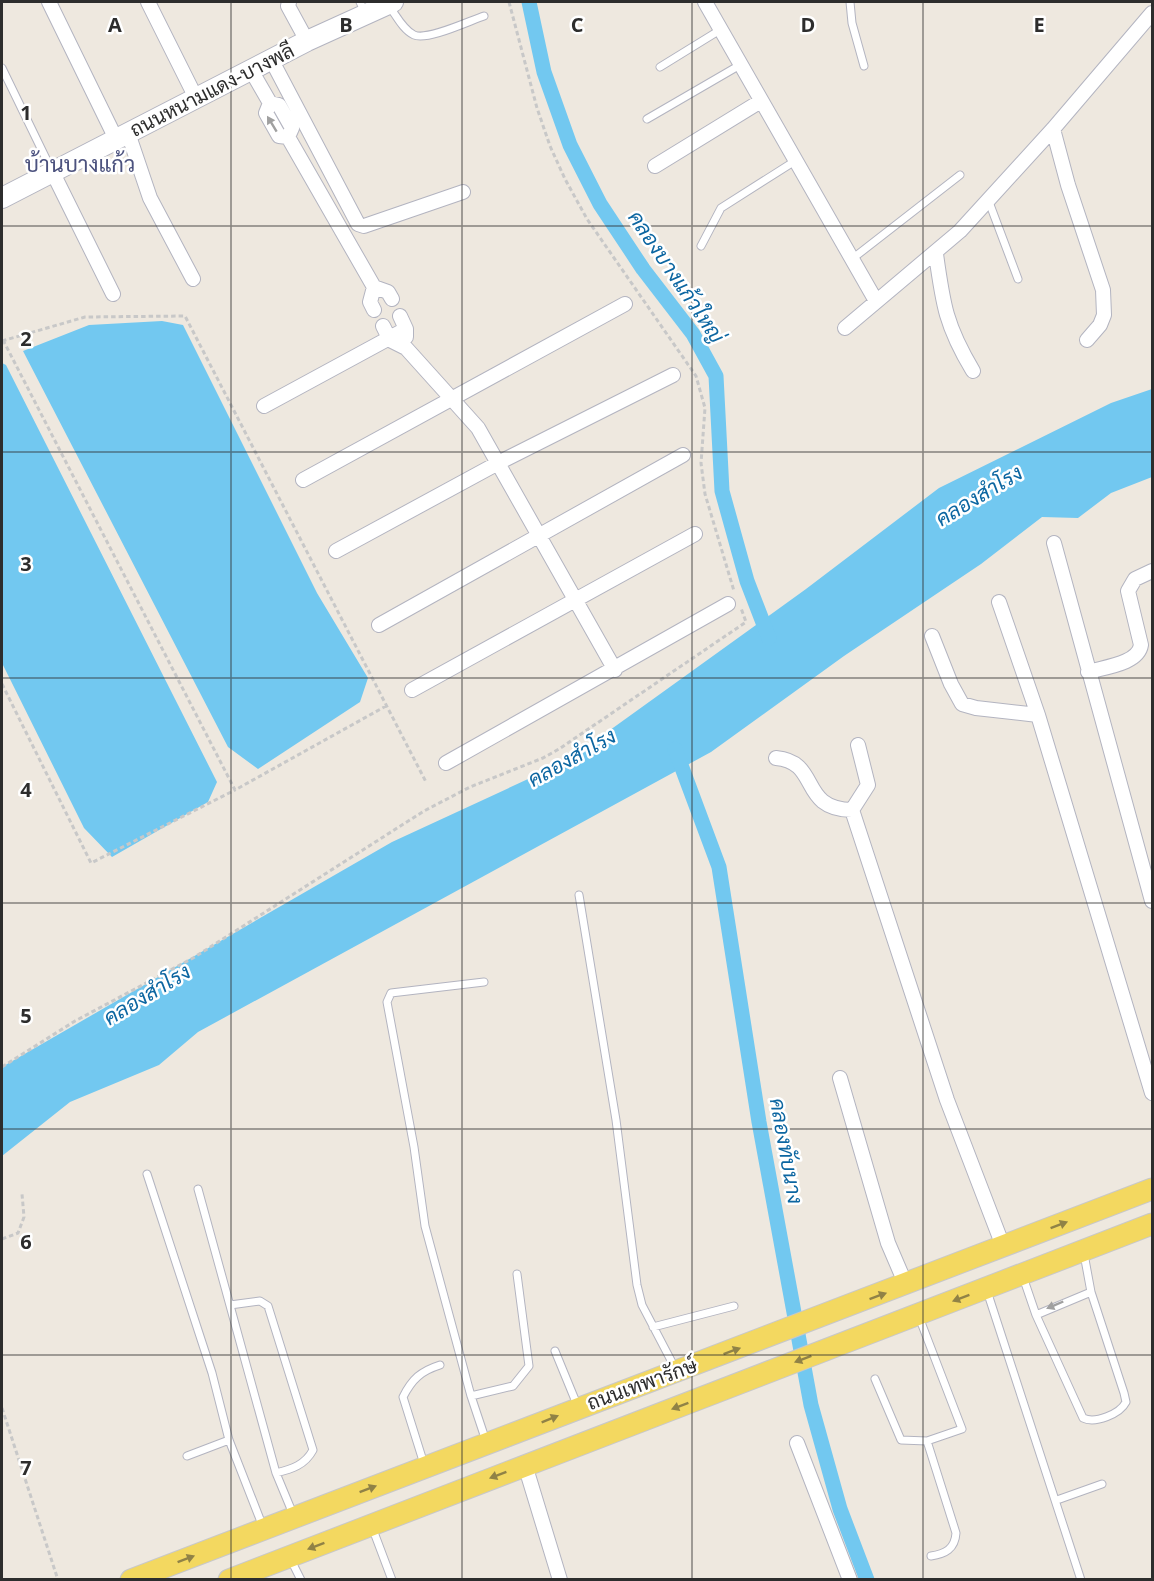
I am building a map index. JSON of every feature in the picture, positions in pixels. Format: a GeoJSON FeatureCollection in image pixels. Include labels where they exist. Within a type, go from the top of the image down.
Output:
{"type":"FeatureCollection","features":[{"type":"Feature","properties":{"kind":"main road","name":"ถนนหนามแดง-บางพลี"},"geometry":{"type":"LineString","coordinates":[[2,198],[307,41],[363,7],[390,3]]}},
{"type":"Feature","properties":{"kind":"main road","name":"ถนนเทพารักษ์"},"geometry":{"type":"LineString","coordinates":[[131,1580],[578,1407],[771,1337],[822,1315],[906,1285],[1152,1189]]}},
{"type":"Feature","properties":{"kind":"main road","name":"ถนนเทพารักษ์"},"geometry":{"type":"LineString","coordinates":[[234,1579],[1152,1224]]}},
{"type":"Feature","properties":{"kind":"street"},"geometry":{"type":"LineString","coordinates":[[49,2],[122,136],[150,198],[193,279]]}},
{"type":"Feature","properties":{"kind":"street"},"geometry":{"type":"LineString","coordinates":[[148,2],[196,98]]}},
{"type":"Feature","properties":{"kind":"street"},"geometry":{"type":"LineString","coordinates":[[705,2],[876,301]]}},
{"type":"Feature","properties":{"kind":"street"},"geometry":{"type":"LineString","coordinates":[[284,3],[307,41]]}},
{"type":"Feature","properties":{"kind":"street"},"geometry":{"type":"LineString","coordinates":[[845,328],[936,254],[988,202],[1152,13]]}},
{"type":"Feature","properties":{"kind":"street"},"geometry":{"type":"LineString","coordinates":[[271,59],[358,224],[364,226],[463,192]]}},
{"type":"Feature","properties":{"kind":"street"},"geometry":{"type":"LineString","coordinates":[[251,70],[270,103],[279,105],[292,128],[288,137],[374,287],[388,292],[392,299]]}},
{"type":"Feature","properties":{"kind":"street"},"geometry":{"type":"LineString","coordinates":[[655,166],[761,101]]}},
{"type":"Feature","properties":{"kind":"street"},"geometry":{"type":"LineString","coordinates":[[1053,129],[1068,185],[1103,290],[1104,315],[1100,325],[1087,340]]}},
{"type":"Feature","properties":{"kind":"street"},"geometry":{"type":"LineString","coordinates":[[52,171],[113,294]]}},
{"type":"Feature","properties":{"kind":"street"},"geometry":{"type":"LineString","coordinates":[[936,254],[942,305],[954,340],[973,371]]}},
{"type":"Feature","properties":{"kind":"street"},"geometry":{"type":"LineString","coordinates":[[374,287],[370,302],[374,310]]}},
{"type":"Feature","properties":{"kind":"street"},"geometry":{"type":"LineString","coordinates":[[303,480],[625,304]]}},
{"type":"Feature","properties":{"kind":"street"},"geometry":{"type":"LineString","coordinates":[[400,316],[406,330],[406,348]]}},
{"type":"Feature","properties":{"kind":"street"},"geometry":{"type":"LineString","coordinates":[[383,326],[390,340],[406,348],[478,428],[500,462],[615,670]]}},
{"type":"Feature","properties":{"kind":"street"},"geometry":{"type":"LineString","coordinates":[[264,406],[406,330]]}},
{"type":"Feature","properties":{"kind":"street"},"geometry":{"type":"LineString","coordinates":[[336,551],[500,462],[673,375]]}},
{"type":"Feature","properties":{"kind":"street"},"geometry":{"type":"LineString","coordinates":[[379,625],[683,455]]}},
{"type":"Feature","properties":{"kind":"street"},"geometry":{"type":"LineString","coordinates":[[412,690],[576,602],[695,534]]}},
{"type":"Feature","properties":{"kind":"street"},"geometry":{"type":"LineString","coordinates":[[1054,543],[1152,900]]}},
{"type":"Feature","properties":{"kind":"street"},"geometry":{"type":"LineString","coordinates":[[1088,672],[1131,659],[1140,651],[1142,645],[1128,591],[1135,579],[1152,571]]}},
{"type":"Feature","properties":{"kind":"street"},"geometry":{"type":"LineString","coordinates":[[999,602],[1064,792],[1152,1093]]}},
{"type":"Feature","properties":{"kind":"street"},"geometry":{"type":"LineString","coordinates":[[446,763],[615,670],[728,604]]}},
{"type":"Feature","properties":{"kind":"street"},"geometry":{"type":"LineString","coordinates":[[932,636],[951,684],[962,704],[976,708],[1038,715]]}},
{"type":"Feature","properties":{"kind":"street"},"geometry":{"type":"LineString","coordinates":[[852,810],[868,785],[858,745]]}},
{"type":"Feature","properties":{"kind":"street"},"geometry":{"type":"LineString","coordinates":[[776,758],[796,765],[825,805],[836,810],[852,810]]}},
{"type":"Feature","properties":{"kind":"street"},"geometry":{"type":"LineString","coordinates":[[852,810],[947,1100],[1003,1246]]}},
{"type":"Feature","properties":{"kind":"street"},"geometry":{"type":"LineString","coordinates":[[840,1078],[888,1243],[906,1285]]}},
{"type":"Feature","properties":{"kind":"street"},"geometry":{"type":"LineString","coordinates":[[797,1443],[850,1580]]}},
{"type":"Feature","properties":{"kind":"street"},"geometry":{"type":"LineString","coordinates":[[525,1465],[560,1580]]}},
{"type":"Feature","properties":{"kind":"lane"},"geometry":{"type":"LineString","coordinates":[[850,2],[852,24],[864,66]]}},
{"type":"Feature","properties":{"kind":"lane"},"geometry":{"type":"LineString","coordinates":[[390,3],[406,29],[416,36],[427,36],[483,16]]}},
{"type":"Feature","properties":{"kind":"lane"},"geometry":{"type":"LineString","coordinates":[[660,67],[720,30]]}},
{"type":"Feature","properties":{"kind":"lane"},"geometry":{"type":"LineString","coordinates":[[647,119],[740,65]]}},
{"type":"Feature","properties":{"kind":"lane"},"geometry":{"type":"LineString","coordinates":[[2,68],[52,171]]}},
{"type":"Feature","properties":{"kind":"lane"},"geometry":{"type":"LineString","coordinates":[[701,246],[721,208],[795,161]]}},
{"type":"Feature","properties":{"kind":"lane"},"geometry":{"type":"LineString","coordinates":[[852,259],[960,175]]}},
{"type":"Feature","properties":{"kind":"lane"},"geometry":{"type":"LineString","coordinates":[[988,202],[1018,279]]}},
{"type":"Feature","properties":{"kind":"lane"},"geometry":{"type":"LineString","coordinates":[[579,895],[616,1120],[637,1285],[642,1305],[676,1371]]}},
{"type":"Feature","properties":{"kind":"lane"},"geometry":{"type":"LineString","coordinates":[[484,982],[391,993],[387,1002],[414,1147],[425,1226],[471,1396],[487,1443]]}},
{"type":"Feature","properties":{"kind":"lane"},"geometry":{"type":"LineString","coordinates":[[147,1174],[212,1373],[229,1440],[264,1529]]}},
{"type":"Feature","properties":{"kind":"lane"},"geometry":{"type":"LineString","coordinates":[[198,1189],[276,1473],[294,1516]]}},
{"type":"Feature","properties":{"kind":"lane"},"geometry":{"type":"LineString","coordinates":[[1022,1275],[1036,1315],[1083,1418],[1093,1421],[1120,1410],[1126,1402],[1091,1292],[1084,1251]]}},
{"type":"Feature","properties":{"kind":"lane"},"geometry":{"type":"LineString","coordinates":[[471,1396],[513,1386],[529,1366],[517,1274]]}},
{"type":"Feature","properties":{"kind":"lane"},"geometry":{"type":"LineString","coordinates":[[986,1289],[1057,1500],[1081,1580]]}},
{"type":"Feature","properties":{"kind":"lane"},"geometry":{"type":"LineString","coordinates":[[1036,1315],[1091,1292]]}},
{"type":"Feature","properties":{"kind":"lane"},"geometry":{"type":"LineString","coordinates":[[230,1305],[260,1301],[268,1306],[313,1450],[308,1460],[291,1469],[276,1473]]}},
{"type":"Feature","properties":{"kind":"lane"},"geometry":{"type":"LineString","coordinates":[[653,1327],[734,1306]]}},
{"type":"Feature","properties":{"kind":"lane"},"geometry":{"type":"LineString","coordinates":[[875,1379],[901,1440],[927,1441],[962,1429],[919,1315]]}},
{"type":"Feature","properties":{"kind":"lane"},"geometry":{"type":"LineString","coordinates":[[555,1351],[578,1407]]}},
{"type":"Feature","properties":{"kind":"lane"},"geometry":{"type":"LineString","coordinates":[[425,1467],[403,1397],[411,1382],[423,1371],[440,1365]]}},
{"type":"Feature","properties":{"kind":"lane"},"geometry":{"type":"LineString","coordinates":[[187,1456],[229,1440]]}},
{"type":"Feature","properties":{"kind":"lane"},"geometry":{"type":"LineString","coordinates":[[927,1441],[956,1533],[953,1545],[948,1551],[931,1556]]}},
{"type":"Feature","properties":{"kind":"lane"},"geometry":{"type":"LineString","coordinates":[[1057,1500],[1102,1484]]}},
{"type":"Feature","properties":{"kind":"lane"},"geometry":{"type":"LineString","coordinates":[[371,1525],[392,1580]]}},
{"type":"Feature","properties":{"kind":"lane"},"geometry":{"type":"LineString","coordinates":[[289,1556],[301,1580]]}},
{"type":"Feature","properties":{"kind":"path"},"geometry":{"type":"LineString","coordinates":[[2,1067],[75,1021],[192,958],[424,811],[470,787],[543,758],[559,749],[746,622],[725,566],[705,494],[700,463],[705,408],[696,376],[587,219],[566,179],[550,146],[537,108],[509,2]]}},
{"type":"Feature","properties":{"kind":"path"},"geometry":{"type":"LineString","coordinates":[[236,790],[2,341],[85,317],[185,316],[426,782]]}},
{"type":"Feature","properties":{"kind":"path"},"geometry":{"type":"LineString","coordinates":[[2,684],[91,863],[236,790],[387,705]]}},
{"type":"Feature","properties":{"kind":"path"},"geometry":{"type":"LineString","coordinates":[[2,1239],[18,1233],[24,1217],[22,1194]]}},
{"type":"Feature","properties":{"kind":"path"},"geometry":{"type":"LineString","coordinates":[[2,1408],[58,1580]]}},
{"type":"Feature","properties":{"kind":"water"},"geometry":{"type":"Polygon","coordinates":[[[162,321],[183,325],[317,593],[368,678],[360,702],[258,769],[228,747],[23,351],[89,325],[162,321]]]}},
{"type":"Feature","properties":{"kind":"water"},"geometry":{"type":"Polygon","coordinates":[[[2,363],[6,365],[217,782],[208,802],[112,857],[84,828],[2,663],[2,363]]]}},
{"type":"Feature","properties":{"kind":"water","name":"คลองสำโรง"},"geometry":{"type":"Polygon","coordinates":[[[1152,389],[1152,477],[1111,493],[1078,518],[1042,517],[981,564],[844,656],[711,752],[198,1032],[159,1065],[70,1102],[2,1156],[2,1067],[392,842],[567,761],[806,589],[939,488],[1111,403],[1152,389]]]}},
{"type":"Feature","properties":{"kind":"waterway","name":"คลองบางแก้วใหญ่"},"geometry":{"type":"LineString","coordinates":[[529,2],[544,72],[570,145],[600,204],[643,269],[693,334],[716,376],[722,491],[747,581],[769,638]]}},
{"type":"Feature","properties":{"kind":"waterway","name":"คลองทับนาง"},"geometry":{"type":"LineString","coordinates":[[675,749],[719,867],[759,1122],[811,1405],[840,1509],[867,1580]]}},
{"type":"Feature","properties":{"kind":"district","name":"บ้านบางแก้ว"},"geometry":{"type":"Point","coordinates":[80,164]}}]}
